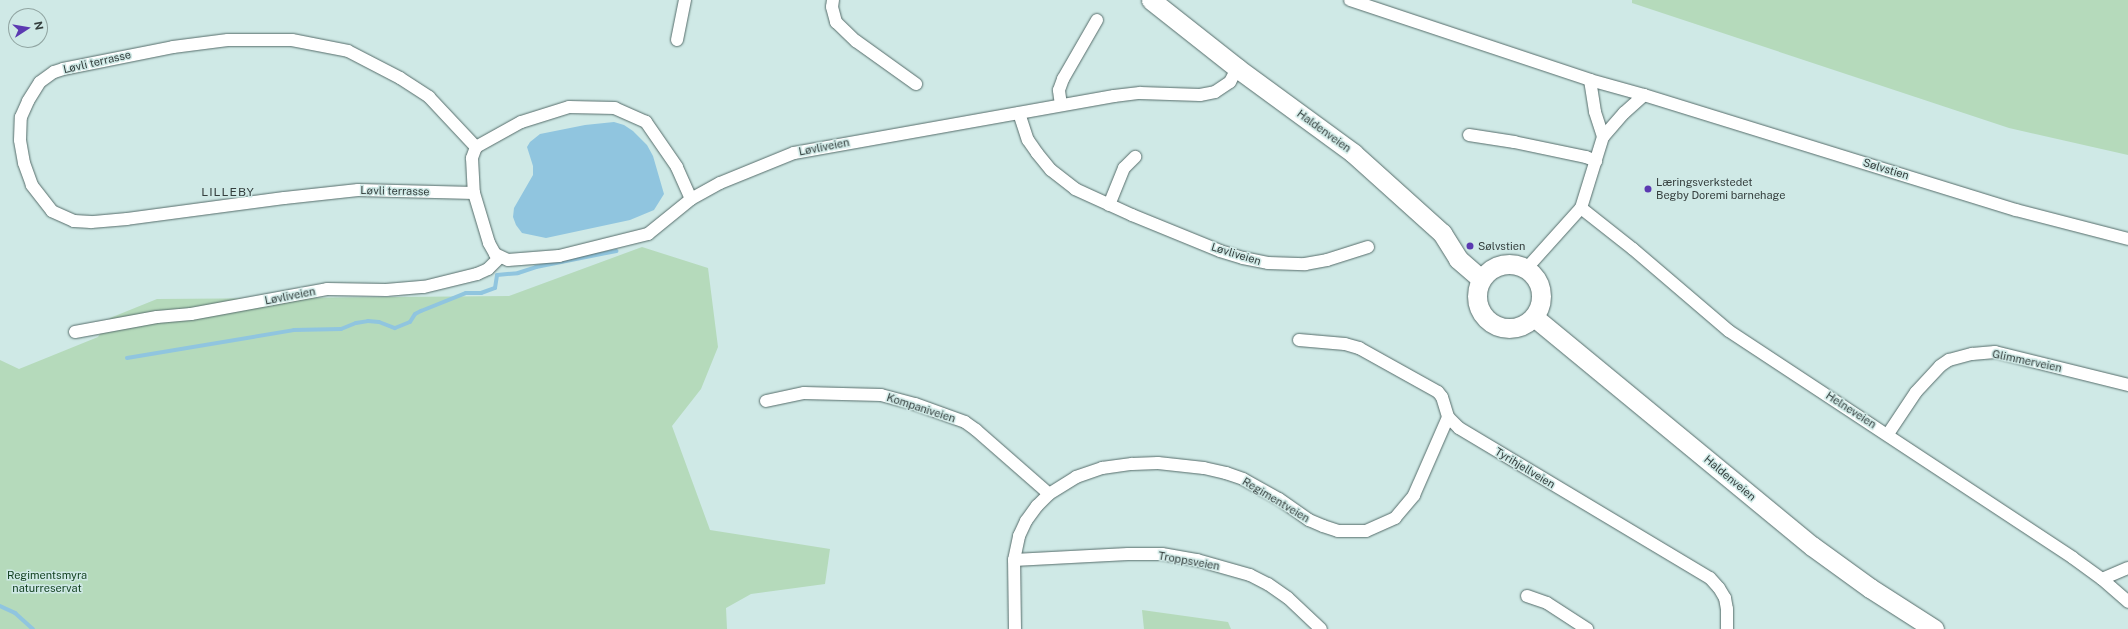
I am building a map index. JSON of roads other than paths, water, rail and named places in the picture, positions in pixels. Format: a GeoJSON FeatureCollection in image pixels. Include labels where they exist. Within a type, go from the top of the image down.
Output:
{"type":"FeatureCollection","features":[{"type":"Feature","properties":{"kind":"main road","name":"Haldenveien"},"geometry":{"type":"LineString","coordinates":[[1151,0],[1237,68],[1353,153],[1442,233],[1458,259],[1481,279]]}},
{"type":"Feature","properties":{"kind":"main road"},"geometry":{"type":"LineString","coordinates":[[1501,264],[1514,264],[1526,269],[1534,276],[1540,286],[1540,307],[1534,317],[1525,324],[1515,328],[1504,328],[1493,325],[1484,318],[1477,306],[1476,292],[1481,279],[1490,269],[1501,264]]}},
{"type":"Feature","properties":{"kind":"main road","name":"Haldenveien"},"geometry":{"type":"LineString","coordinates":[[1534,317],[1812,546],[1870,588],[1934,629]]}},
{"type":"Feature","properties":{"kind":"street"},"geometry":{"type":"LineString","coordinates":[[677,40],[686,0]]}},
{"type":"Feature","properties":{"kind":"street"},"geometry":{"type":"LineString","coordinates":[[833,0],[832,7],[836,22],[856,41],[916,84]]}},
{"type":"Feature","properties":{"kind":"street","name":"Sølvstien"},"geometry":{"type":"LineString","coordinates":[[1350,0],[1590,80],[1644,95],[2016,210],[2128,239]]}},
{"type":"Feature","properties":{"kind":"street"},"geometry":{"type":"LineString","coordinates":[[1061,105],[1059,90],[1063,79],[1097,20]]}},
{"type":"Feature","properties":{"kind":"street","name":"Løvli terrasse"},"geometry":{"type":"LineString","coordinates":[[474,193],[358,190],[284,198],[127,219],[91,222],[74,221],[52,211],[32,185],[24,163],[20,140],[20,118],[28,101],[40,82],[54,72],[64,69],[180,46],[228,40],[292,40],[348,51],[400,78],[429,97],[476,147]]}},
{"type":"Feature","properties":{"kind":"street","name":"Løvliveien"},"geometry":{"type":"LineString","coordinates":[[75,332],[157,317],[191,314],[326,289],[386,290],[424,287],[477,274],[488,269],[499,258],[508,260],[559,256],[648,234],[691,199],[720,183],[794,153],[1061,105],[1140,93],[1200,94],[1215,92],[1230,82],[1237,68]]}},
{"type":"Feature","properties":{"kind":"street"},"geometry":{"type":"LineString","coordinates":[[1590,80],[1595,112],[1603,137]]}},
{"type":"Feature","properties":{"kind":"street"},"geometry":{"type":"LineString","coordinates":[[1526,269],[1581,208],[1603,137],[1624,113],[1644,95]]}},
{"type":"Feature","properties":{"kind":"street"},"geometry":{"type":"LineString","coordinates":[[499,258],[489,243],[474,193],[471,166],[476,147],[521,122],[569,107],[615,108],[646,122],[677,167],[691,199]]}},
{"type":"Feature","properties":{"kind":"street","name":"Løvliveien"},"geometry":{"type":"LineString","coordinates":[[1019,113],[1028,140],[1050,170],[1075,189],[1109,205],[1220,251],[1243,258],[1268,263],[1305,264],[1327,260],[1368,247]]}},
{"type":"Feature","properties":{"kind":"street"},"geometry":{"type":"LineString","coordinates":[[1469,135],[1514,142],[1586,157],[1596,161]]}},
{"type":"Feature","properties":{"kind":"street"},"geometry":{"type":"LineString","coordinates":[[1109,205],[1124,168],[1135,158]]}},
{"type":"Feature","properties":{"kind":"street","name":"Helneveien"},"geometry":{"type":"LineString","coordinates":[[1581,208],[1633,249],[1729,331],[1888,434],[2102,579],[2128,602]]}},
{"type":"Feature","properties":{"kind":"street"},"geometry":{"type":"LineString","coordinates":[[1299,340],[1345,344],[1374,355],[1438,392],[1442,396],[1448,417]]}},
{"type":"Feature","properties":{"kind":"street","name":"Glimmerveien"},"geometry":{"type":"LineString","coordinates":[[1888,434],[1916,392],[1940,366],[1949,360],[1972,354],[1995,352],[2128,385]]}},
{"type":"Feature","properties":{"kind":"street","name":"Kompaniveien"},"geometry":{"type":"LineString","coordinates":[[766,400],[804,393],[881,395],[922,406],[965,422],[1049,494]]}},
{"type":"Feature","properties":{"kind":"street","name":"Regimentveien"},"geometry":{"type":"LineString","coordinates":[[1015,629],[1014,560],[1019,536],[1026,521],[1049,494],[1076,477],[1102,468],[1132,464],[1182,464],[1226,472],[1243,479],[1279,499],[1309,520],[1323,526],[1338,531],[1366,531],[1395,518],[1414,495],[1448,417]]}},
{"type":"Feature","properties":{"kind":"street","name":"Tyrihjellveien"},"geometry":{"type":"LineString","coordinates":[[1448,417],[1458,428],[1710,578],[1720,588],[1725,598],[1727,609],[1727,629]]}},
{"type":"Feature","properties":{"kind":"street","name":"Troppsveien"},"geometry":{"type":"LineString","coordinates":[[1014,560],[1128,554],[1162,554],[1197,560],[1250,575],[1268,584],[1288,598],[1321,629]]}},
{"type":"Feature","properties":{"kind":"street"},"geometry":{"type":"LineString","coordinates":[[2102,579],[2128,568]]}},
{"type":"Feature","properties":{"kind":"street"},"geometry":{"type":"LineString","coordinates":[[1527,596],[1547,603],[1587,629]]}},
{"type":"Feature","properties":{"kind":"water"},"geometry":{"type":"Polygon","coordinates":[[[614,122],[624,125],[633,131],[647,145],[653,156],[664,194],[654,210],[630,220],[546,238],[522,233],[516,225],[513,217],[514,208],[533,175],[533,166],[527,147],[530,142],[540,134],[585,125],[614,122]]]}},
{"type":"Feature","properties":{"kind":"waterway"},"geometry":{"type":"LineString","coordinates":[[127,358],[294,330],[341,329],[356,323],[368,321],[379,322],[395,328],[410,322],[415,314],[421,311],[466,293],[481,293],[495,288],[497,275],[518,273],[536,267],[616,251]]}},
{"type":"Feature","properties":{"kind":"waterway"},"geometry":{"type":"LineString","coordinates":[[0,606],[15,613],[33,629]]}},
{"type":"Feature","properties":{"kind":"place","name":"Læringsverkstedet Begby Doremi barnehage"},"geometry":{"type":"Point","coordinates":[1648,189]}},
{"type":"Feature","properties":{"kind":"place","name":"Sølvstien"},"geometry":{"type":"Point","coordinates":[1470,246]}},
{"type":"Feature","properties":{"kind":"district","name":"LILLEBY"},"geometry":{"type":"Point","coordinates":[228,193]}},
{"type":"Feature","properties":{"kind":"park label","name":"Regimentsmyra naturreservat"},"geometry":{"type":"Point","coordinates":[47,582]}}]}
